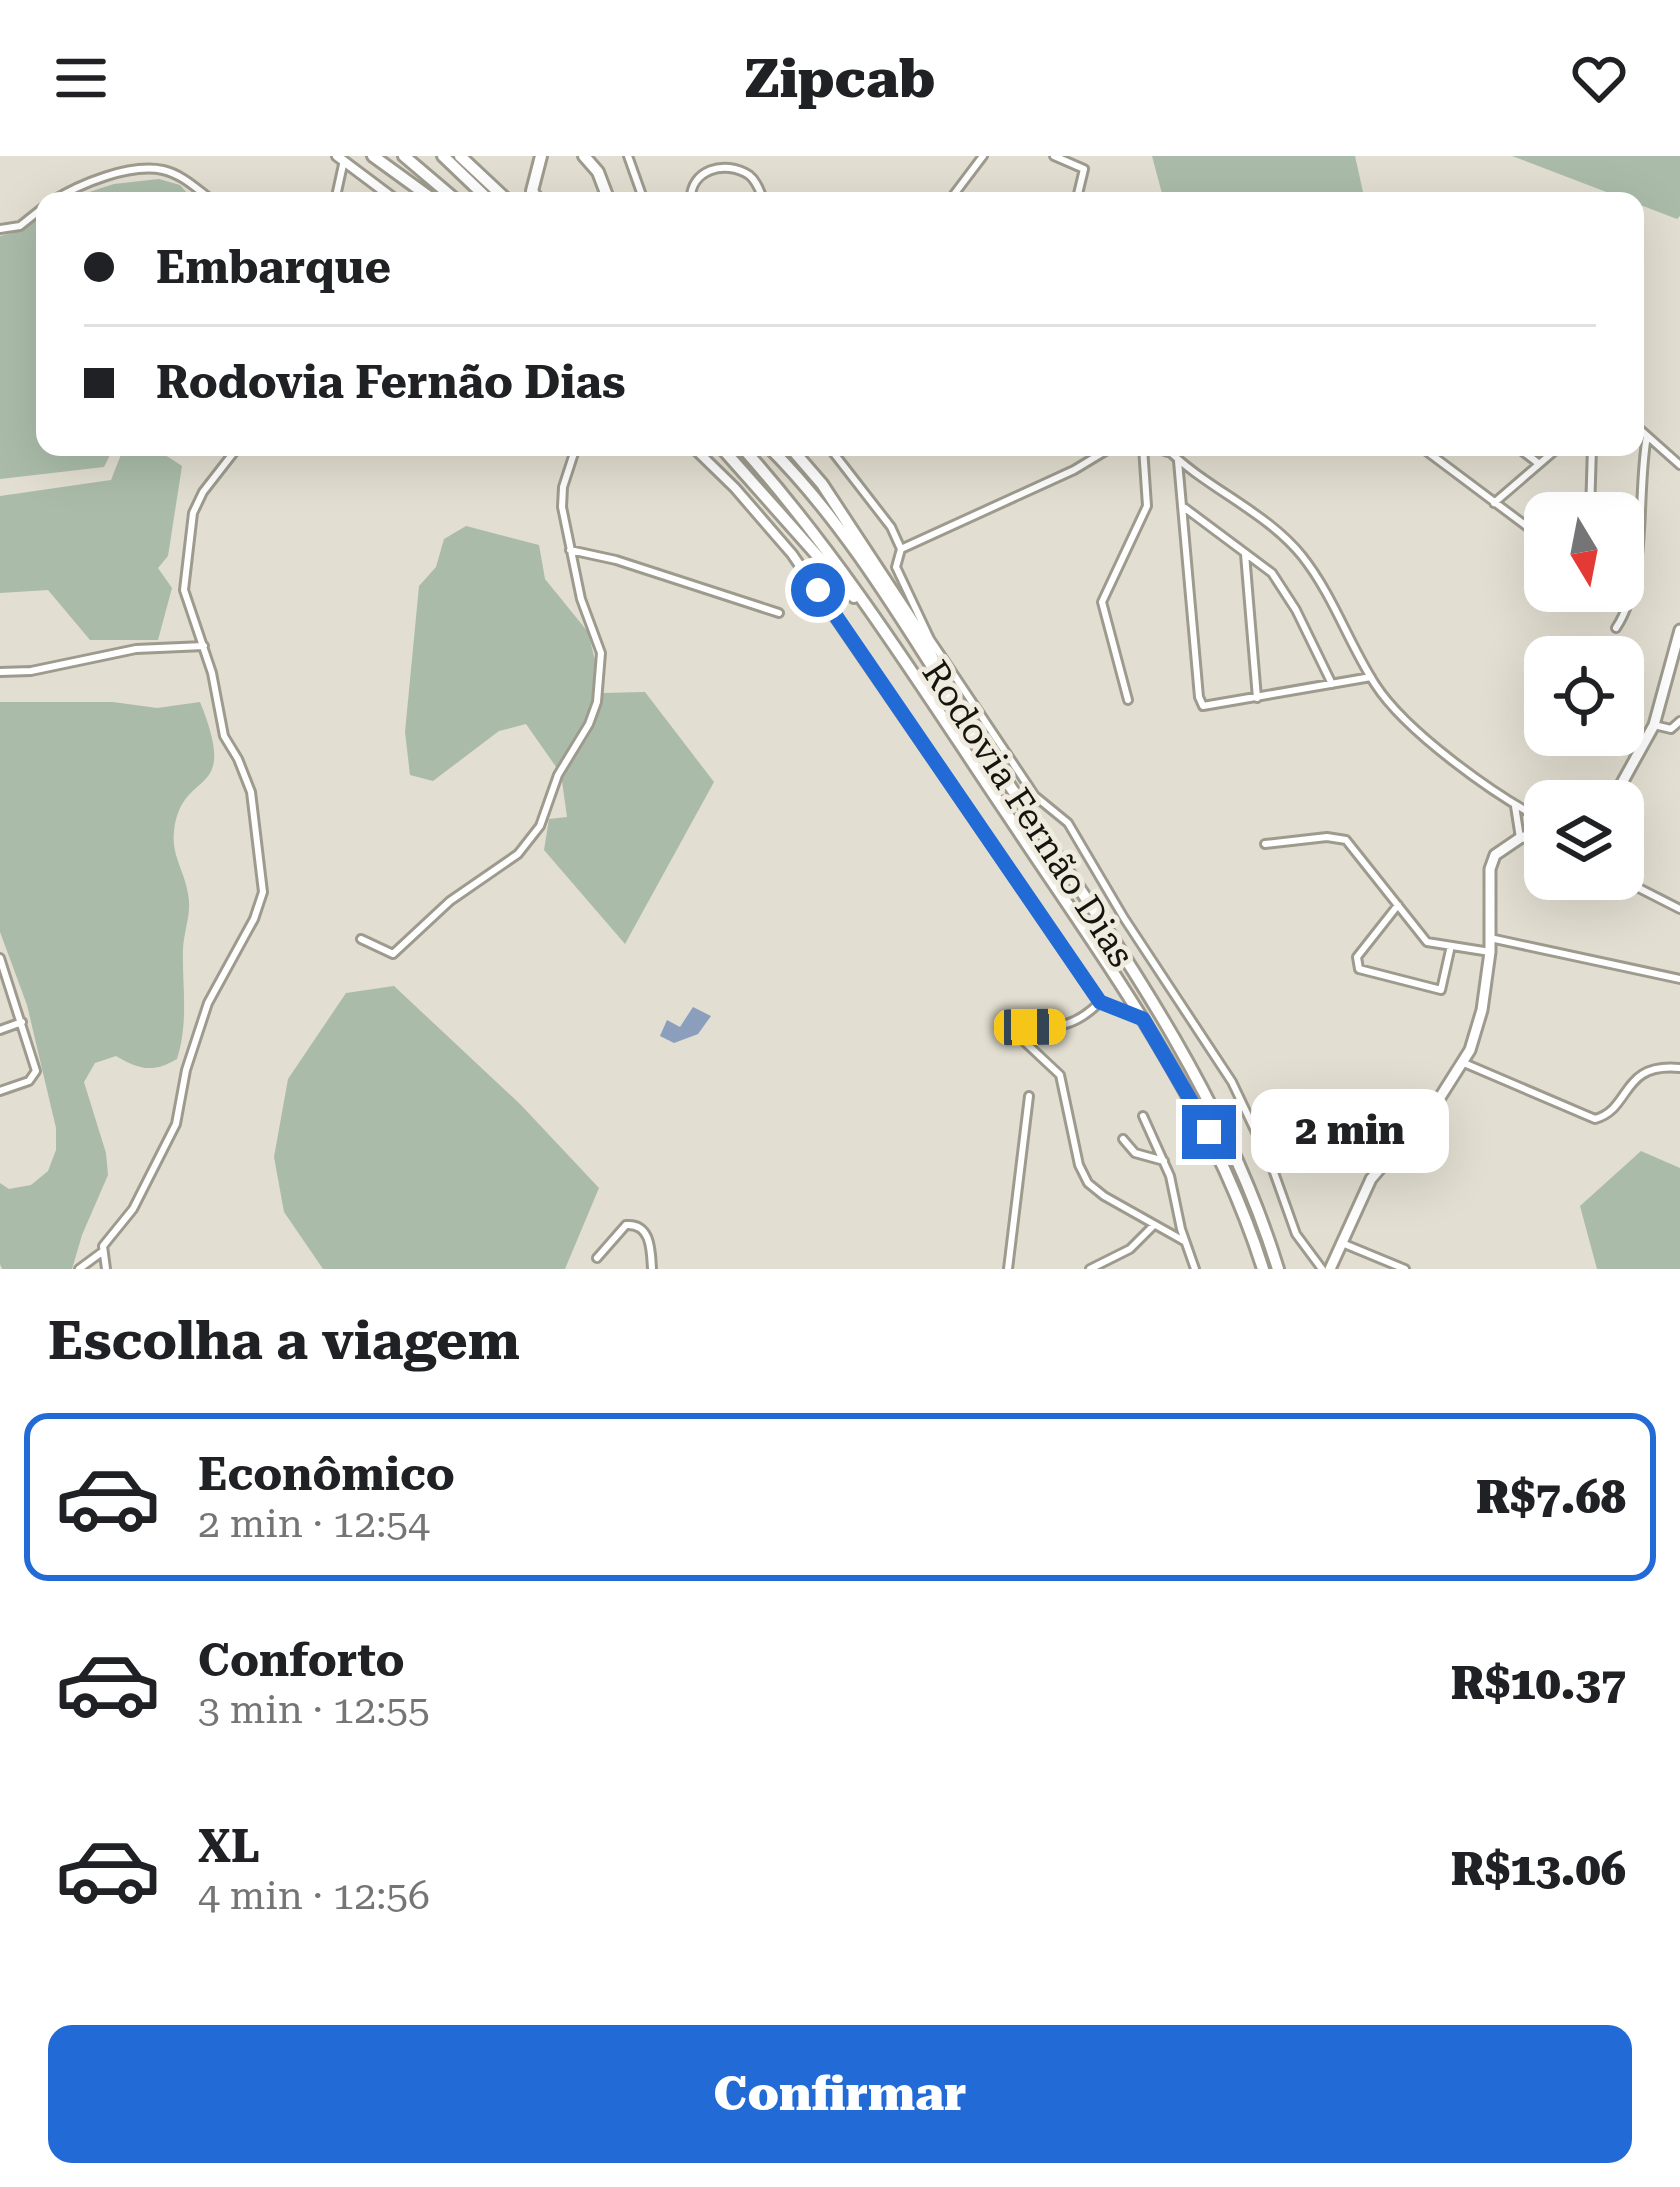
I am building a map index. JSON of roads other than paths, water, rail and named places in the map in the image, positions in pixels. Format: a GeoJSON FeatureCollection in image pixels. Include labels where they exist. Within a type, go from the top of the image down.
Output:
{"type":"FeatureCollection","features":[{"type":"Feature","properties":{"kind":"highway"},"geometry":{"type":"LineString","coordinates":[[373,156],[423,192]]}},
{"type":"Feature","properties":{"kind":"highway"},"geometry":{"type":"LineString","coordinates":[[404,156],[446,192]]}},
{"type":"Feature","properties":{"kind":"highway"},"geometry":{"type":"LineString","coordinates":[[443,156],[481,192]]}},
{"type":"Feature","properties":{"kind":"highway"},"geometry":{"type":"LineString","coordinates":[[460,156],[498,192]]}},
{"type":"Feature","properties":{"kind":"highway"},"geometry":{"type":"LineString","coordinates":[[533,192],[541,156]]}},
{"type":"Feature","properties":{"kind":"highway"},"geometry":{"type":"LineString","coordinates":[[584,156],[598,172],[606,192]]}},
{"type":"Feature","properties":{"kind":"highway"},"geometry":{"type":"LineString","coordinates":[[729,456],[888,637]]}},
{"type":"Feature","properties":{"kind":"highway","name":"Rodovia Fernão Dias"},"geometry":{"type":"LineString","coordinates":[[750,456],[832,554],[1143,1019],[1209,1132],[1262,1269]]}},
{"type":"Feature","properties":{"kind":"highway","name":"Rodovia Fernão Dias"},"geometry":{"type":"LineString","coordinates":[[778,456],[849,543],[1197,1077],[1245,1177],[1278,1269]]}},
{"type":"Feature","properties":{"kind":"highway"},"geometry":{"type":"LineString","coordinates":[[798,456],[822,484],[922,636],[953,700]]}},
{"type":"Feature","properties":{"kind":"highway"},"geometry":{"type":"LineString","coordinates":[[803,485],[860,542]]}},
{"type":"Feature","properties":{"kind":"main road"},"geometry":{"type":"LineString","coordinates":[[1624,780],[1654,725],[1680,630]]}},
{"type":"Feature","properties":{"kind":"main road"},"geometry":{"type":"LineString","coordinates":[[1326,1269],[1371,1179],[1464,1063],[1482,1010],[1490,952],[1492,862],[1504,847],[1524,837]]}},
{"type":"Feature","properties":{"kind":"street"},"geometry":{"type":"LineString","coordinates":[[628,156],[641,192]]}},
{"type":"Feature","properties":{"kind":"street"},"geometry":{"type":"LineString","coordinates":[[956,192],[982,156]]}},
{"type":"Feature","properties":{"kind":"street"},"geometry":{"type":"LineString","coordinates":[[1054,156],[1084,169],[1078,192]]}},
{"type":"Feature","properties":{"kind":"street"},"geometry":{"type":"LineString","coordinates":[[336,192],[341,158],[386,192]]}},
{"type":"Feature","properties":{"kind":"street"},"geometry":{"type":"LineString","coordinates":[[690,192],[697,176],[725,168],[744,172],[760,192]]}},
{"type":"Feature","properties":{"kind":"street"},"geometry":{"type":"LineString","coordinates":[[75,192],[110,176],[154,170],[174,174],[200,192]]}},
{"type":"Feature","properties":{"kind":"street"},"geometry":{"type":"LineString","coordinates":[[0,229],[20,226],[36,213]]}},
{"type":"Feature","properties":{"kind":"street"},"geometry":{"type":"LineString","coordinates":[[1644,433],[1680,465]]}},
{"type":"Feature","properties":{"kind":"street"},"geometry":{"type":"LineString","coordinates":[[1640,492],[1647,436]]}},
{"type":"Feature","properties":{"kind":"street"},"geometry":{"type":"LineString","coordinates":[[79,1269],[102,1252],[133,1209],[176,1124],[189,1056],[208,1003],[254,919],[263,892],[251,792],[224,736],[204,646],[184,590],[189,524],[198,500],[231,456]]}},
{"type":"Feature","properties":{"kind":"street"},"geometry":{"type":"LineString","coordinates":[[361,939],[393,953],[450,901],[518,854],[540,826],[558,775],[589,724],[601,685],[599,645],[568,550],[562,496],[573,456]]}},
{"type":"Feature","properties":{"kind":"street"},"geometry":{"type":"LineString","coordinates":[[702,456],[792,554],[1100,1002],[1143,1019]]}},
{"type":"Feature","properties":{"kind":"street"},"geometry":{"type":"LineString","coordinates":[[836,456],[891,527],[902,549],[896,567],[930,639],[1035,796],[1068,823],[1232,1082],[1271,1165],[1296,1234],[1326,1269]]}},
{"type":"Feature","properties":{"kind":"street"},"geometry":{"type":"LineString","coordinates":[[902,549],[1097,456]]}},
{"type":"Feature","properties":{"kind":"street"},"geometry":{"type":"LineString","coordinates":[[1128,700],[1102,602],[1147,506],[1144,456]]}},
{"type":"Feature","properties":{"kind":"street"},"geometry":{"type":"LineString","coordinates":[[1172,456],[1184,508],[1201,702],[1208,707],[1371,677]]}},
{"type":"Feature","properties":{"kind":"street"},"geometry":{"type":"LineString","coordinates":[[1176,456],[1302,555],[1334,604],[1371,677],[1403,718],[1524,810]]}},
{"type":"Feature","properties":{"kind":"street"},"geometry":{"type":"LineString","coordinates":[[1433,456],[1524,524]]}},
{"type":"Feature","properties":{"kind":"street"},"geometry":{"type":"LineString","coordinates":[[1528,456],[1539,464]]}},
{"type":"Feature","properties":{"kind":"street"},"geometry":{"type":"LineString","coordinates":[[1494,502],[1548,456]]}},
{"type":"Feature","properties":{"kind":"street"},"geometry":{"type":"LineString","coordinates":[[1591,492],[1592,456]]}},
{"type":"Feature","properties":{"kind":"street"},"geometry":{"type":"LineString","coordinates":[[1184,508],[1267,568],[1332,684]]}},
{"type":"Feature","properties":{"kind":"street"},"geometry":{"type":"LineString","coordinates":[[568,550],[616,560],[779,613]]}},
{"type":"Feature","properties":{"kind":"street"},"geometry":{"type":"LineString","coordinates":[[1245,554],[1257,698]]}},
{"type":"Feature","properties":{"kind":"street"},"geometry":{"type":"LineString","coordinates":[[1616,628],[1624,612]]}},
{"type":"Feature","properties":{"kind":"street"},"geometry":{"type":"LineString","coordinates":[[0,672],[31,671],[136,649],[204,646]]}},
{"type":"Feature","properties":{"kind":"street"},"geometry":{"type":"LineString","coordinates":[[1654,725],[1671,729],[1680,721]]}},
{"type":"Feature","properties":{"kind":"street"},"geometry":{"type":"LineString","coordinates":[[1515,806],[1520,838]]}},
{"type":"Feature","properties":{"kind":"street"},"geometry":{"type":"LineString","coordinates":[[1265,844],[1346,840],[1427,942],[1490,952]]}},
{"type":"Feature","properties":{"kind":"street"},"geometry":{"type":"LineString","coordinates":[[1644,891],[1680,909]]}},
{"type":"Feature","properties":{"kind":"street"},"geometry":{"type":"LineString","coordinates":[[1398,905],[1357,957],[1359,969],[1441,990],[1450,949]]}},
{"type":"Feature","properties":{"kind":"street"},"geometry":{"type":"LineString","coordinates":[[1490,938],[1680,979]]}},
{"type":"Feature","properties":{"kind":"street"},"geometry":{"type":"LineString","coordinates":[[0,958],[36,1071],[34,1077],[0,1091]]}},
{"type":"Feature","properties":{"kind":"street"},"geometry":{"type":"LineString","coordinates":[[1100,1002],[1083,1019],[1070,1024],[1011,1029],[1060,1075],[1079,1165],[1088,1183],[1184,1241]]}},
{"type":"Feature","properties":{"kind":"street"},"geometry":{"type":"LineString","coordinates":[[0,1030],[22,1022]]}},
{"type":"Feature","properties":{"kind":"street"},"geometry":{"type":"LineString","coordinates":[[1464,1063],[1595,1119],[1606,1116],[1643,1072],[1680,1068]]}},
{"type":"Feature","properties":{"kind":"street"},"geometry":{"type":"LineString","coordinates":[[1008,1269],[1029,1096]]}},
{"type":"Feature","properties":{"kind":"street"},"geometry":{"type":"LineString","coordinates":[[1143,1116],[1164,1161],[1195,1269]]}},
{"type":"Feature","properties":{"kind":"street"},"geometry":{"type":"LineString","coordinates":[[1123,1139],[1136,1153],[1164,1161]]}},
{"type":"Feature","properties":{"kind":"street"},"geometry":{"type":"LineString","coordinates":[[597,1258],[632,1223],[648,1238],[652,1269]]}},
{"type":"Feature","properties":{"kind":"street"},"geometry":{"type":"LineString","coordinates":[[1090,1269],[1130,1249],[1154,1225]]}},
{"type":"Feature","properties":{"kind":"street"},"geometry":{"type":"LineString","coordinates":[[1340,1242],[1405,1269]]}},
{"type":"Feature","properties":{"kind":"street"},"geometry":{"type":"LineString","coordinates":[[102,1252],[106,1269]]}},
{"type":"Feature","properties":{"kind":"water"},"geometry":{"type":"Polygon","coordinates":[[[693,1007],[711,1016],[698,1034],[674,1043],[660,1036],[667,1020],[680,1027],[693,1007]]]}}]}
